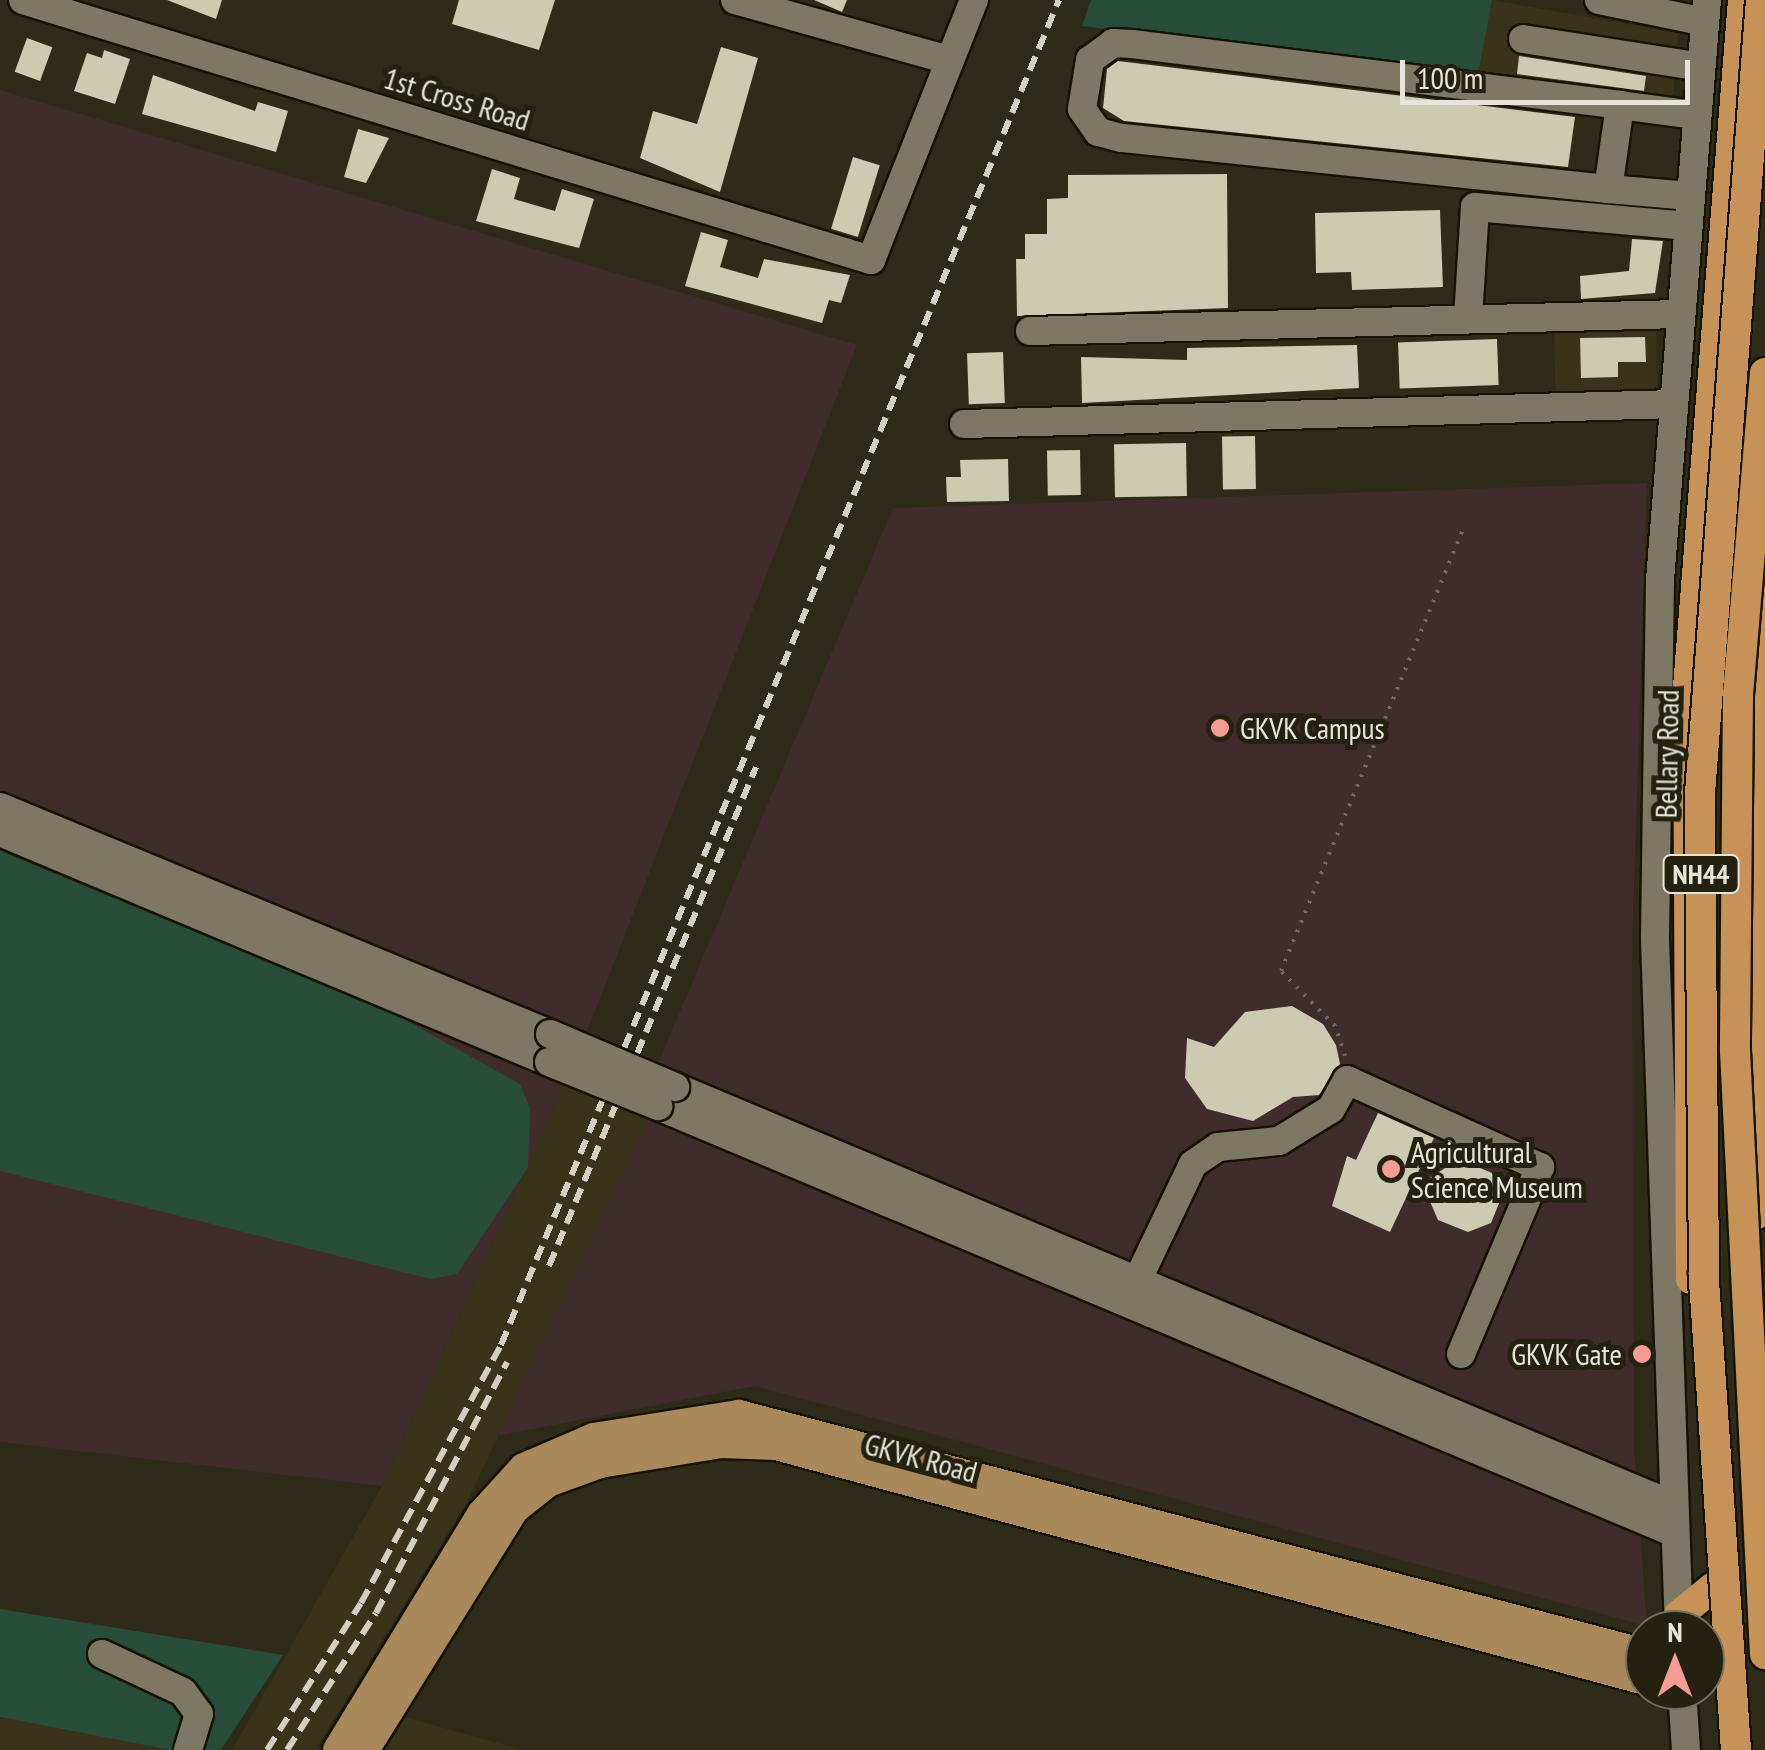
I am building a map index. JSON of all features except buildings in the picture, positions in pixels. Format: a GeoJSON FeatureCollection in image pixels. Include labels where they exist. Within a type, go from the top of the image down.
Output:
{"type":"FeatureCollection","features":[{"type":"Feature","properties":{"kind":"highway"},"geometry":{"type":"LineString","coordinates":[[1722,1750],[1712,1588],[1674,1176],[1688,687],[1743,0]]}},
{"type":"Feature","properties":{"kind":"highway","name":"Bellary Road"},"geometry":{"type":"LineString","coordinates":[[1736,1750],[1704,1276],[1700,774],[1761,0]]}},
{"type":"Feature","properties":{"kind":"highway","name":"NH44"},"geometry":{"type":"LineString","coordinates":[[1765,373],[1738,694],[1735,1013],[1765,1654]]}},
{"type":"Feature","properties":{"kind":"highway"},"geometry":{"type":"LineString","coordinates":[[1765,538],[1760,1102],[1765,1362]]}},
{"type":"Feature","properties":{"kind":"highway"},"geometry":{"type":"LineString","coordinates":[[1691,1610],[1712,1588]]}},
{"type":"Feature","properties":{"kind":"main road"},"geometry":{"type":"LineString","coordinates":[[1674,1176],[1760,1176]]}},
{"type":"Feature","properties":{"kind":"main road"},"geometry":{"type":"LineString","coordinates":[[1676,1221],[1761,1225]]}},
{"type":"Feature","properties":{"kind":"main road","name":"GKVK Road"},"geometry":{"type":"LineString","coordinates":[[338,1750],[482,1514],[594,1438],[709,1419],[770,1419],[1625,1649]]}},
{"type":"Feature","properties":{"kind":"main road","name":"GKVK Road"},"geometry":{"type":"LineString","coordinates":[[364,1750],[531,1479],[600,1463],[765,1444],[1625,1675]]}},
{"type":"Feature","properties":{"kind":"street","name":"1st Cross Road"},"geometry":{"type":"LineString","coordinates":[[23,0],[871,260],[949,60]]}},
{"type":"Feature","properties":{"kind":"street"},"geometry":{"type":"LineString","coordinates":[[735,0],[949,60],[974,0]]}},
{"type":"Feature","properties":{"kind":"street"},"geometry":{"type":"LineString","coordinates":[[1598,0],[1706,11],[1660,580],[1674,1176]]}},
{"type":"Feature","properties":{"kind":"street"},"geometry":{"type":"LineString","coordinates":[[1523,39],[1701,67]]}},
{"type":"Feature","properties":{"kind":"street"},"geometry":{"type":"LineString","coordinates":[[1690,196],[1121,138],[1086,122],[1084,82],[1090,60],[1114,43],[1696,115]]}},
{"type":"Feature","properties":{"kind":"street"},"geometry":{"type":"LineString","coordinates":[[1608,189],[1620,105]]}},
{"type":"Feature","properties":{"kind":"street"},"geometry":{"type":"LineString","coordinates":[[1468,318],[1476,207],[1688,226]]}},
{"type":"Feature","properties":{"kind":"street"},"geometry":{"type":"LineString","coordinates":[[1030,331],[1681,314]]}},
{"type":"Feature","properties":{"kind":"street"},"geometry":{"type":"LineString","coordinates":[[964,424],[1674,404]]}},
{"type":"Feature","properties":{"kind":"street"},"geometry":{"type":"LineString","coordinates":[[10,824],[1674,1519]]}},
{"type":"Feature","properties":{"kind":"street"},"geometry":{"type":"LineString","coordinates":[[1132,1292],[1194,1164],[1218,1148],[1279,1141],[1331,1109],[1347,1080],[1540,1167],[1461,1354]]}},
{"type":"Feature","properties":{"kind":"street"},"geometry":{"type":"LineString","coordinates":[[1676,1221],[1674,1519],[1678,1610]]}},
{"type":"Feature","properties":{"kind":"street"},"geometry":{"type":"LineString","coordinates":[[102,1654],[182,1692],[199,1714],[188,1750]]}},
{"type":"Feature","properties":{"kind":"street"},"geometry":{"type":"LineString","coordinates":[[1683,1710],[1686,1750]]}},
{"type":"Feature","properties":{"kind":"path"},"geometry":{"type":"LineString","coordinates":[[1347,1080],[1335,1026],[1280,970],[1464,526]]}},
{"type":"Feature","properties":{"kind":"shaded area"},"geometry":{"type":"Polygon","coordinates":[[[1492,0],[1678,33],[1673,102],[1478,76],[1492,0]]]}},
{"type":"Feature","properties":{"kind":"shaded area","name":"GKVK Campus"},"geometry":{"type":"Polygon","coordinates":[[[0,90],[857,345],[587,1031],[659,1061],[893,508],[1647,483],[1632,948],[1634,1449],[1646,1610],[1625,1610],[1625,1620],[755,1386],[497,1436],[649,1118],[565,1083],[382,1486],[0,1442],[0,90]]]}},
{"type":"Feature","properties":{"kind":"shaded area"},"geometry":{"type":"Polygon","coordinates":[[[1656,323],[1657,391],[1555,393],[1554,325],[1656,323]]]}},
{"type":"Feature","properties":{"kind":"shaded area"},"geometry":{"type":"Polygon","coordinates":[[[565,1083],[649,1118],[467,1502],[315,1750],[232,1750],[382,1486],[565,1083]]]}},
{"type":"Feature","properties":{"kind":"shaded area"},"geometry":{"type":"Polygon","coordinates":[[[398,1715],[522,1750],[375,1750],[398,1715]]]}},
{"type":"Feature","properties":{"kind":"shaded area"},"geometry":{"type":"Polygon","coordinates":[[[0,1717],[170,1750],[0,1750],[0,1717]]]}},
{"type":"Feature","properties":{"kind":"green space"},"geometry":{"type":"Polygon","coordinates":[[[1091,0],[1492,0],[1478,76],[1082,26],[1091,0]]]}},
{"type":"Feature","properties":{"kind":"green space"},"geometry":{"type":"Polygon","coordinates":[[[0,851],[391,1012],[520,1084],[530,1108],[528,1167],[457,1274],[430,1279],[0,1171],[0,851]]]}},
{"type":"Feature","properties":{"kind":"green space"},"geometry":{"type":"Polygon","coordinates":[[[0,1609],[283,1655],[221,1750],[170,1750],[0,1717],[0,1609]]]}},
{"type":"Feature","properties":{"kind":"railway"},"geometry":{"type":"LineString","coordinates":[[267,1750],[361,1603],[501,1345],[1059,0]]}},
{"type":"Feature","properties":{"kind":"railway"},"geometry":{"type":"LineString","coordinates":[[549,1266],[756,767]]}},
{"type":"Feature","properties":{"kind":"railway"},"geometry":{"type":"LineString","coordinates":[[287,1750],[376,1613],[507,1362]]}},
{"type":"Feature","properties":{"kind":"place","name":"GKVK Campus"},"geometry":{"type":"Point","coordinates":[1220,728]}},
{"type":"Feature","properties":{"kind":"place","name":"Agricultural Science Museum"},"geometry":{"type":"Point","coordinates":[1391,1169]}},
{"type":"Feature","properties":{"kind":"place","name":"GKVK Gate"},"geometry":{"type":"Point","coordinates":[1642,1354]}}]}
